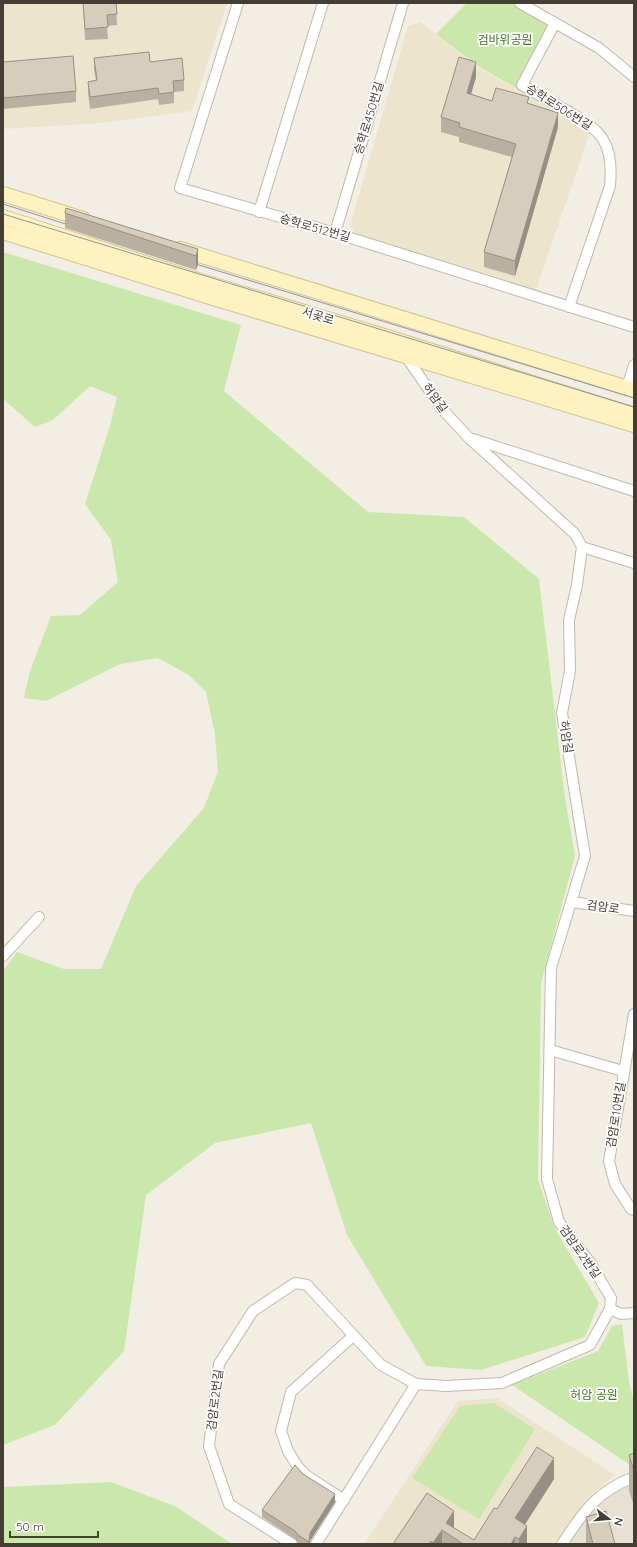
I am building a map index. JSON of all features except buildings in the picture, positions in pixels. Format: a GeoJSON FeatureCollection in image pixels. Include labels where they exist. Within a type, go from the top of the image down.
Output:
{"type":"FeatureCollection","features":[{"type":"Feature","properties":{"kind":"main road"},"geometry":{"type":"LineString","coordinates":[[3,194],[99,224]]}},
{"type":"Feature","properties":{"kind":"main road","name":"서곶로"},"geometry":{"type":"LineString","coordinates":[[3,217],[201,281],[394,339],[634,415]]}},
{"type":"Feature","properties":{"kind":"main road","name":"서곶로"},"geometry":{"type":"LineString","coordinates":[[3,232],[634,425]]}},
{"type":"Feature","properties":{"kind":"main road","name":"서곶로"},"geometry":{"type":"LineString","coordinates":[[166,245],[630,388]]}},
{"type":"Feature","properties":{"kind":"street","name":"승학로512번길"},"geometry":{"type":"LineString","coordinates":[[238,3],[180,188],[335,233],[634,327]]}},
{"type":"Feature","properties":{"kind":"street"},"geometry":{"type":"LineString","coordinates":[[259,212],[323,3]]}},
{"type":"Feature","properties":{"kind":"street","name":"승학로450번길"},"geometry":{"type":"LineString","coordinates":[[335,233],[403,3]]}},
{"type":"Feature","properties":{"kind":"street"},"geometry":{"type":"LineString","coordinates":[[520,3],[599,48],[634,77]]}},
{"type":"Feature","properties":{"kind":"street","name":"승학로506번길"},"geometry":{"type":"LineString","coordinates":[[555,23],[522,85],[590,124],[604,141],[609,151],[612,170],[610,186],[569,307]]}},
{"type":"Feature","properties":{"kind":"street","name":"허암길"},"geometry":{"type":"LineString","coordinates":[[405,355],[442,409],[469,438],[576,534],[582,547],[577,585],[569,620],[570,671],[562,713],[585,856],[572,902]]}},
{"type":"Feature","properties":{"kind":"street"},"geometry":{"type":"LineString","coordinates":[[630,388],[634,364]]}},
{"type":"Feature","properties":{"kind":"street","name":"허암길"},"geometry":{"type":"LineString","coordinates":[[469,438],[634,491]]}},
{"type":"Feature","properties":{"kind":"street"},"geometry":{"type":"LineString","coordinates":[[582,547],[634,563]]}},
{"type":"Feature","properties":{"kind":"street","name":"검암로"},"geometry":{"type":"LineString","coordinates":[[572,902],[634,911]]}},
{"type":"Feature","properties":{"kind":"street","name":"검암로2번길"},"geometry":{"type":"LineString","coordinates":[[292,1544],[229,1504],[210,1446],[219,1364],[253,1311],[295,1283],[307,1285],[381,1365],[416,1384],[446,1386],[502,1383],[590,1344],[610,1309],[611,1298],[591,1264],[559,1222],[547,1179],[551,968],[572,902]]}},
{"type":"Feature","properties":{"kind":"street"},"geometry":{"type":"LineString","coordinates":[[3,956],[38,917]]}},
{"type":"Feature","properties":{"kind":"street","name":"검암로10번길"},"geometry":{"type":"LineString","coordinates":[[634,1014],[623,1071],[610,1161],[615,1184],[631,1209],[634,1210]]}},
{"type":"Feature","properties":{"kind":"street"},"geometry":{"type":"LineString","coordinates":[[550,1050],[623,1071]]}},
{"type":"Feature","properties":{"kind":"street"},"geometry":{"type":"LineString","coordinates":[[610,1309],[621,1314],[634,1313]]}},
{"type":"Feature","properties":{"kind":"street"},"geometry":{"type":"LineString","coordinates":[[344,1500],[307,1476],[298,1467],[288,1451],[281,1431],[291,1392],[353,1336]]}},
{"type":"Feature","properties":{"kind":"street"},"geometry":{"type":"LineString","coordinates":[[316,1544],[416,1384]]}},
{"type":"Feature","properties":{"kind":"street"},"geometry":{"type":"LineString","coordinates":[[562,1544],[585,1509],[605,1491],[634,1476]]}},
{"type":"Feature","properties":{"kind":"shaded area"},"geometry":{"type":"Polygon","coordinates":[[[3,3],[227,3],[192,111],[101,123],[3,129],[3,3]]]}},
{"type":"Feature","properties":{"kind":"shaded area"},"geometry":{"type":"Polygon","coordinates":[[[420,22],[474,65],[590,132],[536,290],[357,234],[350,226],[408,26],[420,22]]]}},
{"type":"Feature","properties":{"kind":"shaded area"},"geometry":{"type":"Polygon","coordinates":[[[497,1398],[615,1475],[586,1499],[556,1544],[364,1544],[458,1401],[497,1398]]]}},
{"type":"Feature","properties":{"kind":"shaded area"},"geometry":{"type":"Polygon","coordinates":[[[634,1484],[634,1544],[568,1544],[589,1512],[611,1493],[634,1484]]]}},
{"type":"Feature","properties":{"kind":"green space","name":"검바위공원"},"geometry":{"type":"Polygon","coordinates":[[[467,3],[517,3],[554,24],[519,90],[476,65],[436,34],[467,3]]]}},
{"type":"Feature","properties":{"kind":"green space"},"geometry":{"type":"Polygon","coordinates":[[[3,252],[241,325],[224,391],[368,512],[464,517],[539,579],[565,798],[575,856],[541,983],[538,1179],[554,1227],[599,1303],[585,1337],[481,1370],[426,1366],[347,1235],[311,1123],[215,1143],[146,1195],[124,1351],[55,1425],[3,1445],[3,971],[17,952],[64,969],[101,969],[136,886],[204,808],[218,771],[215,734],[206,692],[189,675],[158,658],[120,664],[46,701],[24,698],[30,671],[51,616],[80,615],[118,582],[111,540],[85,504],[110,426],[117,397],[90,386],[53,420],[35,427],[3,399],[3,252]]]}},
{"type":"Feature","properties":{"kind":"green space","name":"허암 공원"},"geometry":{"type":"Polygon","coordinates":[[[622,1324],[629,1382],[634,1401],[633,1467],[512,1385],[598,1351],[612,1326],[622,1324]]]}},
{"type":"Feature","properties":{"kind":"green space"},"geometry":{"type":"Polygon","coordinates":[[[494,1403],[535,1429],[479,1519],[412,1478],[460,1406],[494,1403]]]}},
{"type":"Feature","properties":{"kind":"green space"},"geometry":{"type":"Polygon","coordinates":[[[111,1482],[175,1506],[232,1544],[3,1544],[3,1487],[111,1482]]]}},
{"type":"Feature","properties":{"kind":"tram line"},"geometry":{"type":"LineString","coordinates":[[3,204],[75,227]]}},
{"type":"Feature","properties":{"kind":"tram line"},"geometry":{"type":"LineString","coordinates":[[3,214],[634,407]]}},
{"type":"Feature","properties":{"kind":"tram line"},"geometry":{"type":"LineString","coordinates":[[186,261],[634,398]]}}]}
